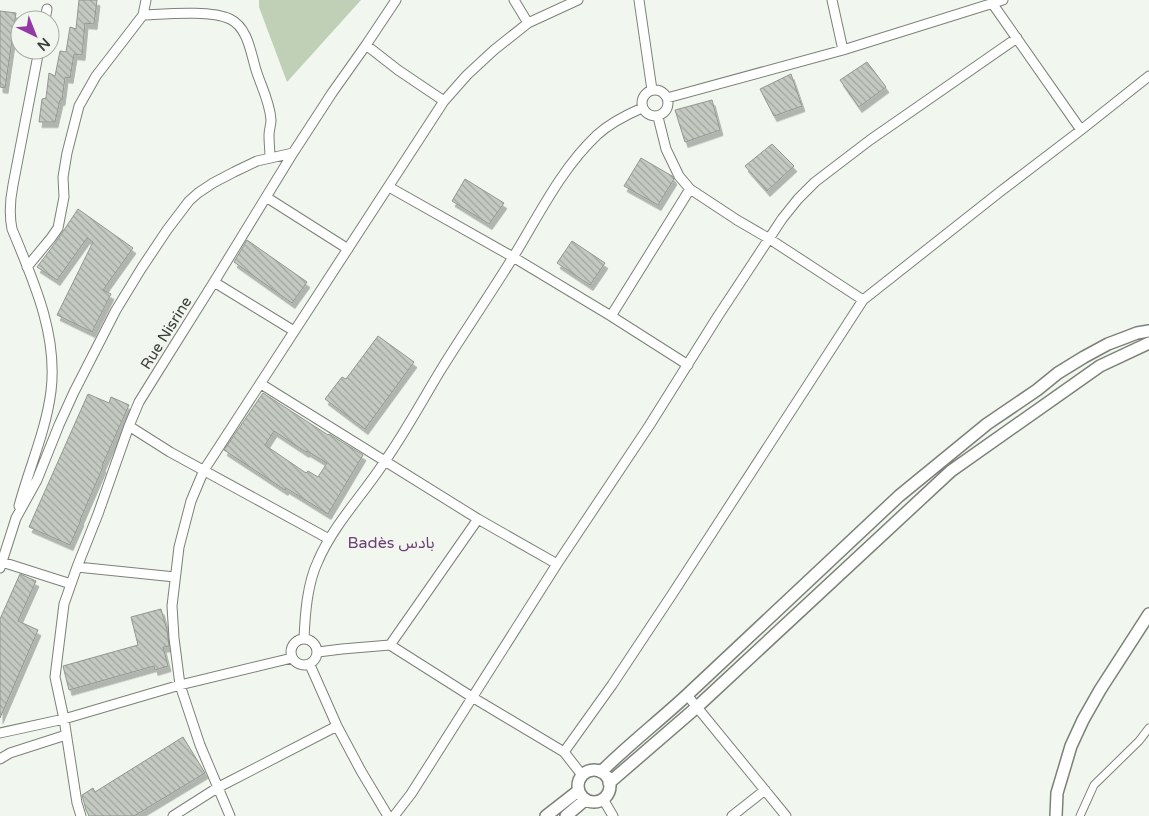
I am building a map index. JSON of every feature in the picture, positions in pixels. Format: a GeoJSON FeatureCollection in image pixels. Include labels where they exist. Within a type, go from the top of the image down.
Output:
{"type":"FeatureCollection","features":[{"type":"Feature","properties":{"kind":"street"},"geometry":{"type":"LineString","coordinates":[[27,267],[58,228],[64,197],[63,177],[67,153],[80,106],[96,76],[143,15],[146,0]]}},
{"type":"Feature","properties":{"kind":"street","name":"Rue Nisrine"},"geometry":{"type":"LineString","coordinates":[[81,816],[77,803],[64,719],[55,677],[64,604],[129,426],[156,373],[293,153],[396,0]]}},
{"type":"Feature","properties":{"kind":"street"},"geometry":{"type":"LineString","coordinates":[[514,0],[528,24]]}},
{"type":"Feature","properties":{"kind":"street"},"geometry":{"type":"LineString","coordinates":[[230,816],[200,745],[180,685],[174,638],[172,606],[175,577],[179,548],[190,501],[204,470],[390,187],[444,101],[474,68],[528,24],[578,0]]}},
{"type":"Feature","properties":{"kind":"street"},"geometry":{"type":"LineString","coordinates":[[638,0],[652,90]]}},
{"type":"Feature","properties":{"kind":"street"},"geometry":{"type":"LineString","coordinates":[[832,0],[843,50]]}},
{"type":"Feature","properties":{"kind":"street"},"geometry":{"type":"LineString","coordinates":[[667,98],[843,50],[1003,0]]}},
{"type":"Feature","properties":{"kind":"street"},"geometry":{"type":"LineString","coordinates":[[992,2],[1081,130]]}},
{"type":"Feature","properties":{"kind":"street"},"geometry":{"type":"LineString","coordinates":[[143,15],[216,15],[236,22],[243,31],[247,41],[256,73],[268,103],[271,121],[269,134],[270,158]]}},
{"type":"Feature","properties":{"kind":"street"},"geometry":{"type":"LineString","coordinates":[[394,816],[411,794],[768,238],[798,199],[815,182],[870,140],[1017,38]]}},
{"type":"Feature","properties":{"kind":"street"},"geometry":{"type":"LineString","coordinates":[[366,45],[398,70],[444,101]]}},
{"type":"Feature","properties":{"kind":"street"},"geometry":{"type":"LineString","coordinates":[[37,60],[16,168],[10,204],[10,219],[12,229],[39,297],[51,347],[53,366],[51,392],[45,420],[1,565],[71,584]]}},
{"type":"Feature","properties":{"kind":"street"},"geometry":{"type":"LineString","coordinates":[[564,752],[612,685],[673,593],[863,300],[1149,76]]}},
{"type":"Feature","properties":{"kind":"street"},"geometry":{"type":"LineString","coordinates":[[652,90],[661,91],[667,98],[668,107],[658,117],[649,116],[642,108],[644,96],[652,90]]}},
{"type":"Feature","properties":{"kind":"street"},"geometry":{"type":"LineString","coordinates":[[304,639],[305,617],[311,582],[317,562],[330,539],[351,507],[385,462],[442,367],[559,182],[578,156],[597,135],[612,123],[642,108]]}},
{"type":"Feature","properties":{"kind":"street"},"geometry":{"type":"LineString","coordinates":[[658,117],[666,149],[679,176],[690,189],[863,300]]}},
{"type":"Feature","properties":{"kind":"street"},"geometry":{"type":"LineString","coordinates":[[16,518],[37,480],[74,392],[116,310],[179,213],[198,193],[213,183],[258,162],[293,153]]}},
{"type":"Feature","properties":{"kind":"street"},"geometry":{"type":"LineString","coordinates":[[390,187],[513,257],[688,365]]}},
{"type":"Feature","properties":{"kind":"street"},"geometry":{"type":"LineString","coordinates":[[611,316],[690,189]]}},
{"type":"Feature","properties":{"kind":"street"},"geometry":{"type":"LineString","coordinates":[[266,197],[348,249]]}},
{"type":"Feature","properties":{"kind":"street"},"geometry":{"type":"LineString","coordinates":[[214,282],[294,331]]}},
{"type":"Feature","properties":{"kind":"street"},"geometry":{"type":"LineString","coordinates":[[601,772],[659,721],[899,496],[987,424],[1037,390],[1058,373],[1084,357],[1108,344],[1137,333],[1149,331]]}},
{"type":"Feature","properties":{"kind":"street"},"geometry":{"type":"LineString","coordinates":[[609,784],[697,707],[951,471],[1100,366],[1149,343]]}},
{"type":"Feature","properties":{"kind":"street"},"geometry":{"type":"LineString","coordinates":[[261,384],[478,519],[557,564]]}},
{"type":"Feature","properties":{"kind":"street"},"geometry":{"type":"LineString","coordinates":[[129,426],[170,452],[330,539]]}},
{"type":"Feature","properties":{"kind":"street"},"geometry":{"type":"LineString","coordinates":[[390,644],[478,519]]}},
{"type":"Feature","properties":{"kind":"street"},"geometry":{"type":"LineString","coordinates":[[77,567],[175,577]]}},
{"type":"Feature","properties":{"kind":"street"},"geometry":{"type":"LineString","coordinates":[[1056,816],[1057,793],[1072,746],[1083,720],[1149,614]]}},
{"type":"Feature","properties":{"kind":"street"},"geometry":{"type":"LineString","coordinates":[[304,639],[313,643],[318,652],[314,662],[304,666],[295,662],[291,653],[294,643],[304,639]]}},
{"type":"Feature","properties":{"kind":"street"},"geometry":{"type":"LineString","coordinates":[[318,652],[390,644],[472,697],[564,752],[582,775]]}},
{"type":"Feature","properties":{"kind":"street"},"geometry":{"type":"LineString","coordinates":[[0,733],[64,719],[180,685],[292,658]]}},
{"type":"Feature","properties":{"kind":"street"},"geometry":{"type":"LineString","coordinates":[[310,665],[336,726],[388,816]]}},
{"type":"Feature","properties":{"kind":"street"},"geometry":{"type":"LineString","coordinates":[[687,695],[786,816]]}},
{"type":"Feature","properties":{"kind":"street"},"geometry":{"type":"LineString","coordinates":[[173,816],[217,788],[336,726]]}},
{"type":"Feature","properties":{"kind":"street"},"geometry":{"type":"LineString","coordinates":[[1080,816],[1094,785],[1140,741],[1149,728]]}},
{"type":"Feature","properties":{"kind":"street"},"geometry":{"type":"LineString","coordinates":[[0,759],[10,753],[66,735]]}},
{"type":"Feature","properties":{"kind":"street"},"geometry":{"type":"LineString","coordinates":[[594,770],[601,772],[608,779],[609,789],[603,799],[594,802],[582,796],[578,782],[582,775],[588,772],[594,770]]}},
{"type":"Feature","properties":{"kind":"street"},"geometry":{"type":"LineString","coordinates":[[732,816],[766,790]]}},
{"type":"Feature","properties":{"kind":"street"},"geometry":{"type":"LineString","coordinates":[[546,816],[582,796]]}},
{"type":"Feature","properties":{"kind":"street"},"geometry":{"type":"LineString","coordinates":[[566,816],[582,796]]}},
{"type":"Feature","properties":{"kind":"street"},"geometry":{"type":"LineString","coordinates":[[603,799],[614,816]]}},
{"type":"Feature","properties":{"kind":"green space"},"geometry":{"type":"Polygon","coordinates":[[[259,0],[361,0],[287,82],[259,7],[259,0]]]}},
{"type":"Feature","properties":{"kind":"building"},"geometry":{"type":"Polygon","coordinates":[[[79,0],[97,0],[94,24],[85,23],[82,55],[74,54],[70,78],[65,77],[62,100],[60,100],[55,122],[39,122],[42,99],[46,98],[49,73],[55,76],[58,60],[60,60],[60,51],[66,52],[70,27],[76,29],[79,0]]]}},
{"type":"Feature","properties":{"kind":"building"},"geometry":{"type":"Polygon","coordinates":[[[0,11],[10,12],[10,54],[5,88],[0,87],[0,11]]]}},
{"type":"Feature","properties":{"kind":"building"},"geometry":{"type":"Polygon","coordinates":[[[867,62],[886,87],[859,107],[840,80],[867,62]]]}},
{"type":"Feature","properties":{"kind":"building"},"geometry":{"type":"Polygon","coordinates":[[[791,74],[802,106],[774,116],[760,89],[791,74]]]}},
{"type":"Feature","properties":{"kind":"building"},"geometry":{"type":"Polygon","coordinates":[[[712,100],[720,130],[685,142],[675,110],[712,100]]]}},
{"type":"Feature","properties":{"kind":"building"},"geometry":{"type":"Polygon","coordinates":[[[772,144],[794,166],[767,191],[745,166],[772,144]]]}},
{"type":"Feature","properties":{"kind":"building"},"geometry":{"type":"Polygon","coordinates":[[[641,158],[674,179],[658,205],[624,186],[641,158]]]}},
{"type":"Feature","properties":{"kind":"building"},"geometry":{"type":"Polygon","coordinates":[[[465,179],[504,203],[489,224],[452,201],[465,179]]]}},
{"type":"Feature","properties":{"kind":"building"},"geometry":{"type":"Polygon","coordinates":[[[78,209],[133,248],[103,290],[111,294],[92,332],[57,315],[93,242],[87,238],[57,280],[37,267],[78,209]]]}},
{"type":"Feature","properties":{"kind":"building"},"geometry":{"type":"Polygon","coordinates":[[[247,240],[307,282],[292,303],[234,262],[247,240]]]}},
{"type":"Feature","properties":{"kind":"building"},"geometry":{"type":"Polygon","coordinates":[[[572,241],[605,263],[590,285],[557,263],[572,241]]]}},
{"type":"Feature","properties":{"kind":"building"},"geometry":{"type":"Polygon","coordinates":[[[378,336],[414,362],[365,429],[325,399],[342,377],[346,379],[378,336]]]}},
{"type":"Feature","properties":{"kind":"building"},"geometry":{"type":"Polygon","coordinates":[[[263,393],[363,455],[328,514],[286,488],[285,490],[224,450],[263,393]],[[274,431],[265,445],[306,473],[308,471],[318,477],[327,463],[274,431]]]}},
{"type":"Feature","properties":{"kind":"building"},"geometry":{"type":"Polygon","coordinates":[[[88,394],[109,403],[111,397],[129,405],[70,545],[29,527],[88,394]]]}},
{"type":"Feature","properties":{"kind":"building"},"geometry":{"type":"Polygon","coordinates":[[[20,574],[36,581],[18,621],[38,630],[0,718],[0,619],[20,574]]]}},
{"type":"Feature","properties":{"kind":"building"},"geometry":{"type":"Polygon","coordinates":[[[161,609],[169,646],[163,647],[168,666],[155,670],[154,666],[69,690],[63,666],[138,645],[131,617],[161,609]]]}},
{"type":"Feature","properties":{"kind":"building"},"geometry":{"type":"Polygon","coordinates":[[[183,737],[205,773],[134,816],[89,816],[82,795],[93,788],[95,792],[183,737]]]}},
{"type":"Feature","properties":{"kind":"district","name":"Badès بادس"},"geometry":{"type":"Point","coordinates":[391,542]}}]}
